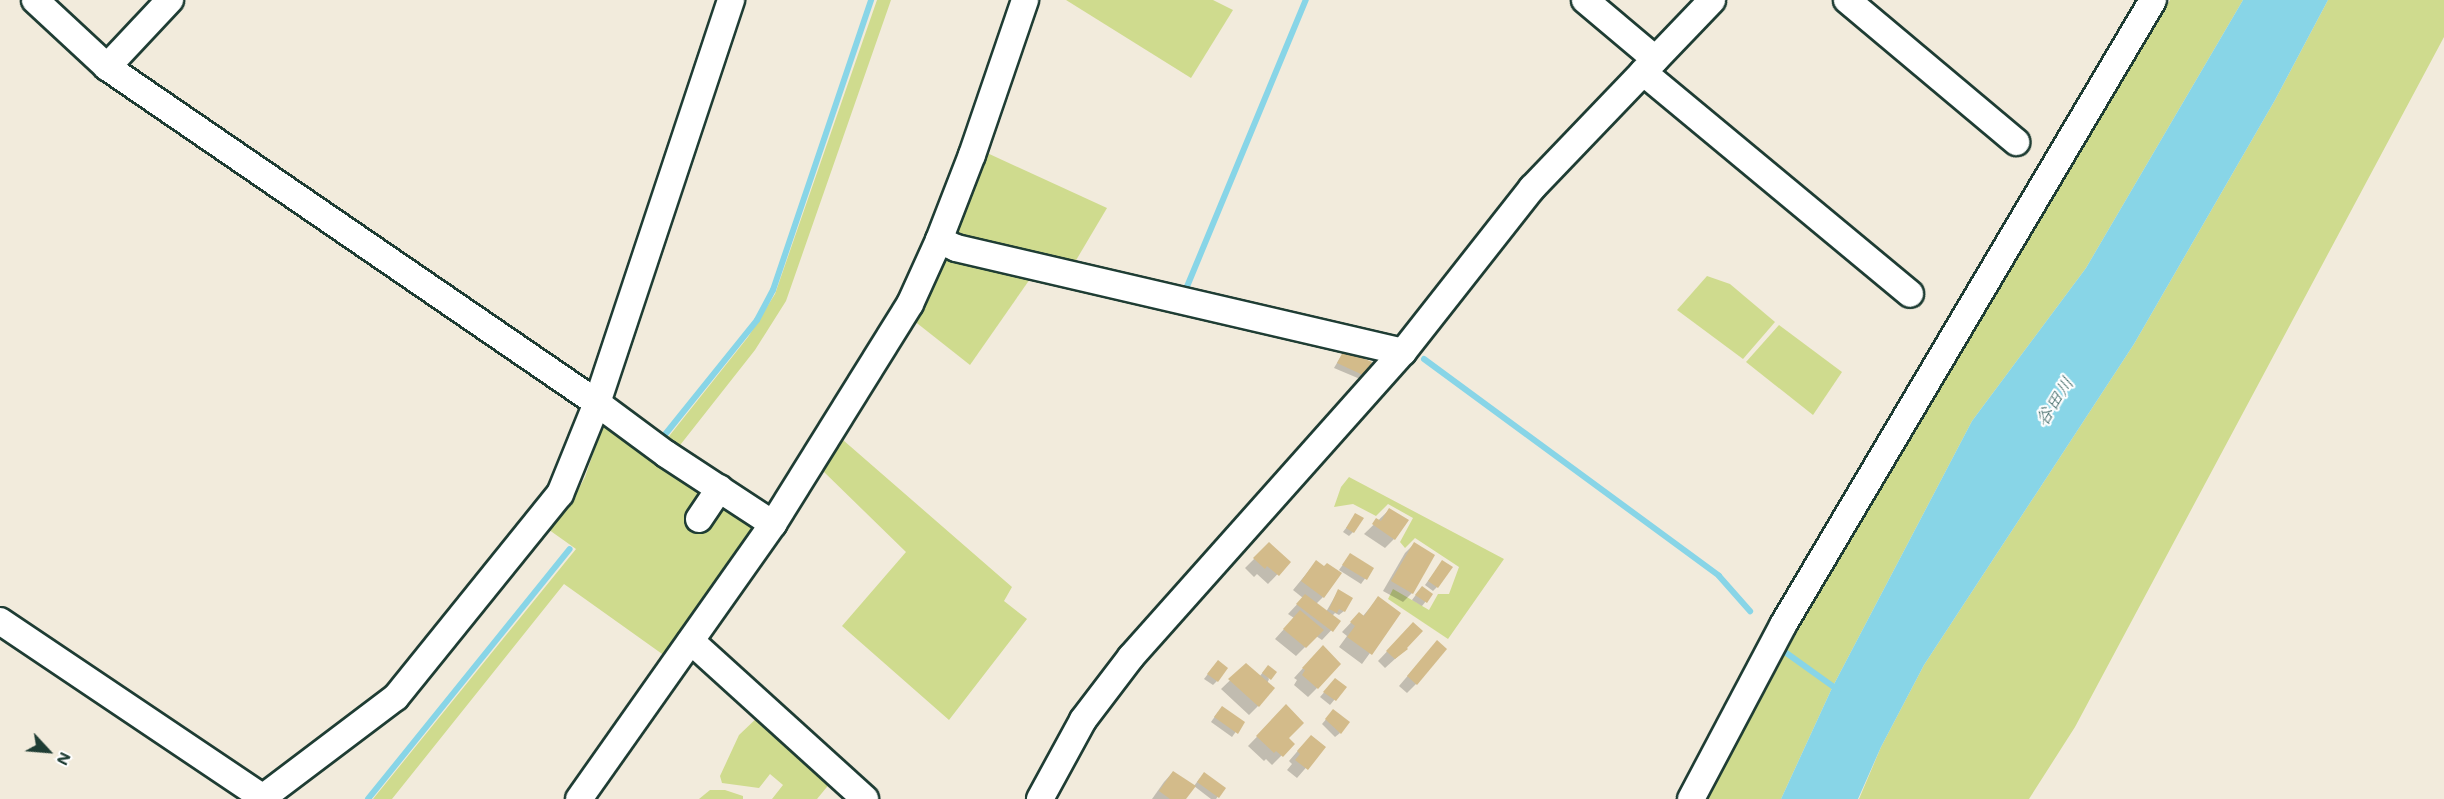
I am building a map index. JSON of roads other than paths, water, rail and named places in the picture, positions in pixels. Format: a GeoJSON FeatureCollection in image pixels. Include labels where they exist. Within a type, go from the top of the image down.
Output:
{"type":"FeatureCollection","features":[{"type":"Feature","properties":{"kind":"street"},"geometry":{"type":"LineString","coordinates":[[35,0],[107,67],[597,403],[666,454],[773,524]]}},
{"type":"Feature","properties":{"kind":"street"},"geometry":{"type":"LineString","coordinates":[[107,67],[170,0]]}},
{"type":"Feature","properties":{"kind":"street"},"geometry":{"type":"LineString","coordinates":[[0,621],[269,797],[396,697],[560,494],[597,403],[731,0]]}},
{"type":"Feature","properties":{"kind":"street"},"geometry":{"type":"LineString","coordinates":[[579,799],[773,524],[902,317],[939,240],[972,155],[1025,0]]}},
{"type":"Feature","properties":{"kind":"street"},"geometry":{"type":"LineString","coordinates":[[1585,0],[1649,65],[1910,294]]}},
{"type":"Feature","properties":{"kind":"street"},"geometry":{"type":"LineString","coordinates":[[1041,799],[1083,720],[1131,657],[1403,352],[1532,188],[1712,0]]}},
{"type":"Feature","properties":{"kind":"street"},"geometry":{"type":"LineString","coordinates":[[1847,0],[2016,142]]}},
{"type":"Feature","properties":{"kind":"street"},"geometry":{"type":"LineString","coordinates":[[1691,799],[1783,625],[2153,0]]}},
{"type":"Feature","properties":{"kind":"street"},"geometry":{"type":"LineString","coordinates":[[939,240],[956,248],[1403,352]]}},
{"type":"Feature","properties":{"kind":"street"},"geometry":{"type":"LineString","coordinates":[[699,519],[720,488]]}},
{"type":"Feature","properties":{"kind":"street"},"geometry":{"type":"LineString","coordinates":[[690,641],[865,799]]}},
{"type":"Feature","properties":{"kind":"water","name":"谷田川"},"geometry":{"type":"Polygon","coordinates":[[[2243,0],[2328,0],[2275,100],[2134,344],[1924,665],[1881,747],[1858,799],[1781,799],[1832,688],[1972,421],[2086,268],[2243,0]]]}},
{"type":"Feature","properties":{"kind":"waterway"},"geometry":{"type":"LineString","coordinates":[[663,437],[757,320],[773,290],[871,0]]}},
{"type":"Feature","properties":{"kind":"waterway"},"geometry":{"type":"LineString","coordinates":[[1193,291],[1186,289],[1306,0]]}},
{"type":"Feature","properties":{"kind":"waterway"},"geometry":{"type":"LineString","coordinates":[[1424,359],[1719,576],[1750,611]]}},
{"type":"Feature","properties":{"kind":"waterway"},"geometry":{"type":"LineString","coordinates":[[368,799],[570,549]]}},
{"type":"Feature","properties":{"kind":"waterway"},"geometry":{"type":"LineString","coordinates":[[1785,652],[1838,690]]}}]}
